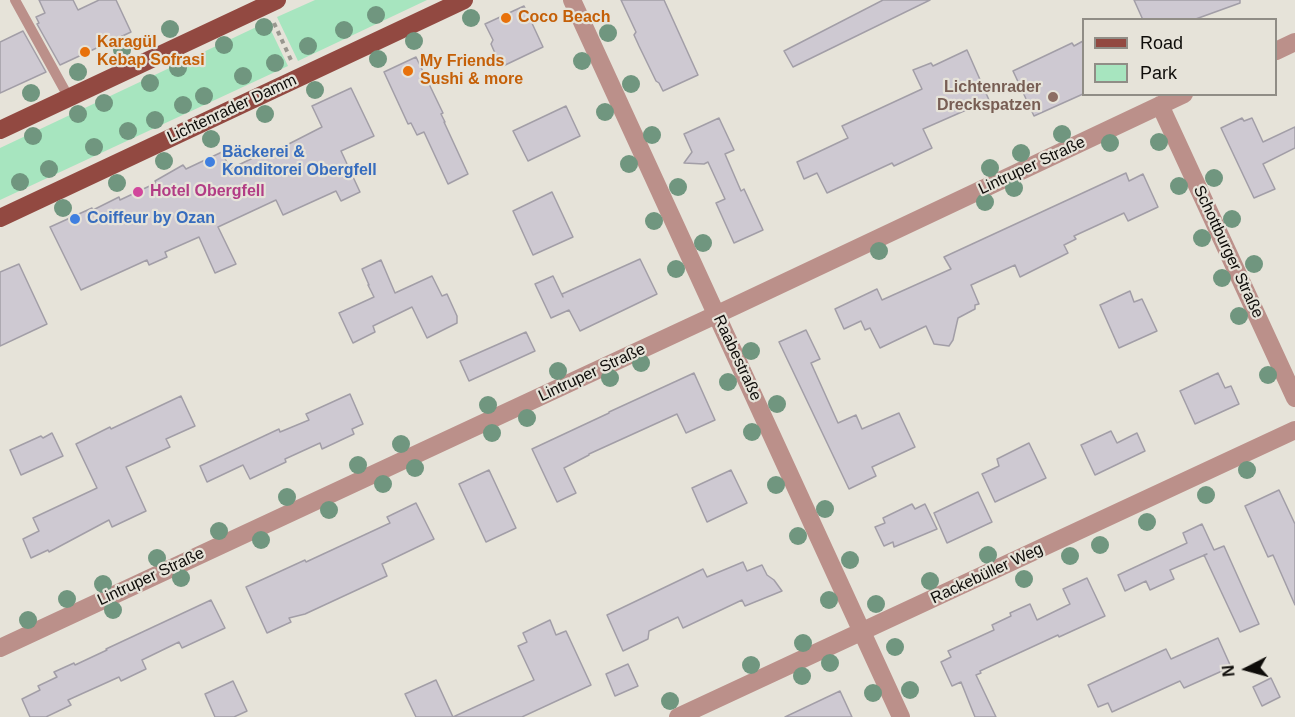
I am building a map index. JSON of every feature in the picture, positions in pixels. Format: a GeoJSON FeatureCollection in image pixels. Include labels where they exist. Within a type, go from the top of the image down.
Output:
{"type":"FeatureCollection","features":[{"type":"Feature","properties":{"kind":"main road"},"geometry":{"type":"LineString","coordinates":[[0,130],[276,0]]}},
{"type":"Feature","properties":{"kind":"main road","name":"Lichtenrader Damm"},"geometry":{"type":"LineString","coordinates":[[0,218],[464,0]]}},
{"type":"Feature","properties":{"kind":"street","name":"Raabestraße"},"geometry":{"type":"LineString","coordinates":[[572,0],[901,717]]}},
{"type":"Feature","properties":{"kind":"street"},"geometry":{"type":"LineString","coordinates":[[1277,50],[1295,42]]}},
{"type":"Feature","properties":{"kind":"street","name":"Lintruper Straße"},"geometry":{"type":"LineString","coordinates":[[0,648],[716,315],[1180,96]]}},
{"type":"Feature","properties":{"kind":"street","name":"Schottburger Straße"},"geometry":{"type":"LineString","coordinates":[[1160,105],[1295,398]]}},
{"type":"Feature","properties":{"kind":"street","name":"Rackebüller Weg"},"geometry":{"type":"LineString","coordinates":[[678,717],[1295,430]]}},
{"type":"Feature","properties":{"kind":"lane"},"geometry":{"type":"LineString","coordinates":[[15,0],[69,98]]}},
{"type":"Feature","properties":{"kind":"path"},"geometry":{"type":"LineString","coordinates":[[272,20],[292,63]]}},
{"type":"Feature","properties":{"kind":"green space"},"geometry":{"type":"Polygon","coordinates":[[[315,0],[427,0],[298,61],[277,17],[315,0]]]}},
{"type":"Feature","properties":{"kind":"green space"},"geometry":{"type":"Polygon","coordinates":[[[267,22],[288,66],[0,200],[0,148],[267,22]]]}},
{"type":"Feature","properties":{"kind":"building"},"geometry":{"type":"Polygon","coordinates":[[[39,0],[73,0],[78,10],[99,0],[116,0],[131,32],[60,65],[37,24],[39,23],[36,17],[45,13],[39,0]]]}},
{"type":"Feature","properties":{"kind":"building"},"geometry":{"type":"Polygon","coordinates":[[[621,0],[664,0],[698,75],[663,91],[639,46],[634,35],[636,32],[621,0]]]}},
{"type":"Feature","properties":{"kind":"building"},"geometry":{"type":"Polygon","coordinates":[[[883,0],[930,0],[793,67],[784,51],[883,0]]]}},
{"type":"Feature","properties":{"kind":"building"},"geometry":{"type":"Polygon","coordinates":[[[1134,0],[1240,0],[1240,3],[1199,18],[1142,18],[1134,0]]]}},
{"type":"Feature","properties":{"kind":"building"},"geometry":{"type":"Polygon","coordinates":[[[524,6],[543,47],[501,67],[491,44],[493,40],[485,24],[524,6]]]}},
{"type":"Feature","properties":{"kind":"building"},"geometry":{"type":"Polygon","coordinates":[[[23,31],[46,72],[0,93],[0,42],[23,31]]]}},
{"type":"Feature","properties":{"kind":"building"},"geometry":{"type":"Polygon","coordinates":[[[1082,42],[1082,94],[1034,116],[1013,71],[1072,43],[1074,46],[1082,42]]]}},
{"type":"Feature","properties":{"kind":"building"},"geometry":{"type":"Polygon","coordinates":[[[967,50],[989,100],[923,129],[932,148],[894,166],[892,163],[827,193],[817,173],[804,179],[797,162],[848,138],[842,126],[922,89],[913,70],[931,63],[933,66],[967,50]]]}},
{"type":"Feature","properties":{"kind":"building"},"geometry":{"type":"Polygon","coordinates":[[[416,57],[443,113],[441,114],[444,122],[468,174],[448,184],[424,132],[417,135],[411,123],[408,124],[384,72],[416,57]]]}},
{"type":"Feature","properties":{"kind":"building"},"geometry":{"type":"Polygon","coordinates":[[[351,88],[374,136],[341,151],[360,192],[341,201],[336,191],[283,215],[276,200],[218,227],[236,264],[215,273],[199,237],[165,252],[167,257],[149,265],[147,260],[81,290],[50,227],[119,197],[120,200],[156,183],[155,181],[183,165],[186,169],[222,152],[230,169],[276,147],[277,150],[322,127],[312,106],[351,88]]]}},
{"type":"Feature","properties":{"kind":"building"},"geometry":{"type":"Polygon","coordinates":[[[566,106],[580,136],[528,161],[513,131],[566,106]]]}},
{"type":"Feature","properties":{"kind":"building"},"geometry":{"type":"Polygon","coordinates":[[[719,118],[734,150],[725,154],[741,191],[744,189],[763,230],[734,243],[716,203],[725,199],[708,162],[704,164],[684,163],[692,152],[684,134],[719,118]]]}},
{"type":"Feature","properties":{"kind":"building"},"geometry":{"type":"Polygon","coordinates":[[[1242,118],[1244,121],[1252,118],[1263,142],[1295,127],[1295,148],[1263,164],[1275,189],[1254,198],[1221,128],[1242,118]]]}},
{"type":"Feature","properties":{"kind":"building"},"geometry":{"type":"Polygon","coordinates":[[[1126,173],[1129,181],[1143,174],[1158,207],[1128,221],[1124,213],[1074,236],[1076,239],[1064,245],[1068,253],[1020,277],[1015,265],[971,285],[979,304],[975,305],[975,309],[958,318],[953,340],[949,346],[934,344],[926,326],[880,348],[870,328],[865,330],[861,321],[844,329],[835,309],[877,289],[882,300],[951,269],[944,257],[1126,173]]]}},
{"type":"Feature","properties":{"kind":"building"},"geometry":{"type":"Polygon","coordinates":[[[552,192],[573,237],[533,255],[513,211],[552,192]]]}},
{"type":"Feature","properties":{"kind":"building"},"geometry":{"type":"Polygon","coordinates":[[[640,259],[657,294],[580,331],[569,310],[551,318],[535,284],[553,276],[563,297],[562,294],[640,259]]]}},
{"type":"Feature","properties":{"kind":"building"},"geometry":{"type":"Polygon","coordinates":[[[381,260],[395,293],[432,276],[442,296],[447,294],[457,316],[457,323],[427,338],[412,307],[373,326],[375,332],[353,343],[339,313],[374,297],[362,269],[381,260]]]}},
{"type":"Feature","properties":{"kind":"building"},"geometry":{"type":"Polygon","coordinates":[[[19,264],[47,324],[0,346],[0,272],[19,264]]]}},
{"type":"Feature","properties":{"kind":"building"},"geometry":{"type":"Polygon","coordinates":[[[1130,291],[1134,302],[1142,299],[1157,331],[1119,348],[1100,305],[1130,291]]]}},
{"type":"Feature","properties":{"kind":"building"},"geometry":{"type":"Polygon","coordinates":[[[806,330],[820,359],[811,363],[838,423],[856,415],[862,429],[899,413],[915,447],[872,467],[876,476],[849,489],[779,342],[806,330]]]}},
{"type":"Feature","properties":{"kind":"building"},"geometry":{"type":"Polygon","coordinates":[[[526,332],[535,351],[469,381],[460,361],[526,332]]]}},
{"type":"Feature","properties":{"kind":"building"},"geometry":{"type":"Polygon","coordinates":[[[694,373],[715,420],[686,433],[677,414],[589,454],[564,468],[576,493],[557,502],[532,449],[694,373]]]}},
{"type":"Feature","properties":{"kind":"building"},"geometry":{"type":"Polygon","coordinates":[[[1218,373],[1225,388],[1231,386],[1239,404],[1195,424],[1180,391],[1218,373]]]}},
{"type":"Feature","properties":{"kind":"building"},"geometry":{"type":"Polygon","coordinates":[[[350,394],[363,424],[352,429],[354,434],[322,449],[320,443],[250,479],[243,465],[207,482],[200,466],[279,429],[280,432],[309,420],[306,414],[350,394]]]}},
{"type":"Feature","properties":{"kind":"building"},"geometry":{"type":"Polygon","coordinates":[[[181,396],[195,426],[166,439],[170,447],[126,467],[146,511],[112,527],[109,520],[49,552],[48,550],[31,558],[23,539],[39,531],[33,518],[97,488],[76,444],[181,396]]]}},
{"type":"Feature","properties":{"kind":"building"},"geometry":{"type":"Polygon","coordinates":[[[1111,431],[1117,443],[1137,433],[1145,451],[1095,475],[1081,445],[1111,431]]]}},
{"type":"Feature","properties":{"kind":"building"},"geometry":{"type":"Polygon","coordinates":[[[52,433],[63,456],[21,475],[10,450],[52,433]]]}},
{"type":"Feature","properties":{"kind":"building"},"geometry":{"type":"Polygon","coordinates":[[[1029,443],[1046,478],[995,502],[982,474],[999,466],[997,459],[1029,443]]]}},
{"type":"Feature","properties":{"kind":"building"},"geometry":{"type":"Polygon","coordinates":[[[489,470],[516,528],[486,542],[459,484],[489,470]]]}},
{"type":"Feature","properties":{"kind":"building"},"geometry":{"type":"Polygon","coordinates":[[[731,470],[747,503],[707,522],[692,488],[731,470]]]}},
{"type":"Feature","properties":{"kind":"building"},"geometry":{"type":"Polygon","coordinates":[[[1279,490],[1295,524],[1295,605],[1273,555],[1268,557],[1245,506],[1279,490]]]}},
{"type":"Feature","properties":{"kind":"building"},"geometry":{"type":"Polygon","coordinates":[[[978,492],[992,522],[947,543],[934,513],[978,492]]]}},
{"type":"Feature","properties":{"kind":"building"},"geometry":{"type":"Polygon","coordinates":[[[416,503],[434,539],[382,564],[387,576],[305,614],[289,618],[291,622],[267,633],[246,587],[390,523],[387,517],[416,503]]]}},
{"type":"Feature","properties":{"kind":"building"},"geometry":{"type":"Polygon","coordinates":[[[912,504],[915,509],[925,504],[937,529],[894,547],[893,542],[884,546],[875,527],[885,523],[883,518],[912,504]]]}},
{"type":"Feature","properties":{"kind":"building"},"geometry":{"type":"Polygon","coordinates":[[[1202,524],[1214,550],[1224,546],[1259,624],[1240,632],[1204,555],[1170,570],[1174,579],[1150,590],[1146,581],[1125,591],[1118,575],[1187,543],[1183,533],[1202,524]]]}},
{"type":"Feature","properties":{"kind":"building"},"geometry":{"type":"Polygon","coordinates":[[[743,562],[747,571],[762,565],[767,575],[782,591],[745,606],[742,600],[683,628],[678,617],[649,631],[648,639],[623,651],[607,615],[703,569],[707,577],[743,562]]]}},
{"type":"Feature","properties":{"kind":"building"},"geometry":{"type":"Polygon","coordinates":[[[1087,578],[1105,616],[980,671],[981,673],[976,675],[996,717],[975,717],[961,682],[952,686],[941,662],[951,657],[948,651],[994,630],[992,625],[1030,604],[1037,620],[1070,604],[1063,589],[1087,578]]]}},
{"type":"Feature","properties":{"kind":"building"},"geometry":{"type":"Polygon","coordinates":[[[211,600],[225,628],[182,648],[179,642],[142,660],[146,669],[121,681],[119,677],[68,700],[71,705],[46,717],[30,717],[22,699],[40,690],[38,686],[57,677],[54,672],[74,663],[75,665],[211,600]]]}},
{"type":"Feature","properties":{"kind":"building"},"geometry":{"type":"Polygon","coordinates":[[[550,620],[556,635],[566,631],[591,685],[522,717],[453,717],[534,680],[518,646],[527,642],[523,633],[550,620]]]}},
{"type":"Feature","properties":{"kind":"building"},"geometry":{"type":"Polygon","coordinates":[[[1218,638],[1231,667],[1184,688],[1180,681],[1112,712],[1108,703],[1098,707],[1088,685],[1166,649],[1171,659],[1218,638]]]}},
{"type":"Feature","properties":{"kind":"building"},"geometry":{"type":"Polygon","coordinates":[[[628,664],[638,686],[615,696],[606,674],[628,664]]]}},
{"type":"Feature","properties":{"kind":"building"},"geometry":{"type":"Polygon","coordinates":[[[1271,678],[1280,697],[1262,706],[1253,687],[1271,678]]]}},
{"type":"Feature","properties":{"kind":"building"},"geometry":{"type":"Polygon","coordinates":[[[436,680],[453,717],[416,717],[405,694],[436,680]]]}},
{"type":"Feature","properties":{"kind":"building"},"geometry":{"type":"Polygon","coordinates":[[[233,681],[247,711],[234,717],[215,717],[205,694],[233,681]]]}},
{"type":"Feature","properties":{"kind":"building"},"geometry":{"type":"Polygon","coordinates":[[[840,691],[852,717],[785,717],[840,691]]]}},
{"type":"Feature","properties":{"kind":"place","name":"Coco Beach"},"geometry":{"type":"Point","coordinates":[506,18]}},
{"type":"Feature","properties":{"kind":"place","name":"Karagül Kebap Sofrasi"},"geometry":{"type":"Point","coordinates":[85,52]}},
{"type":"Feature","properties":{"kind":"place","name":"My Friends Sushi & more"},"geometry":{"type":"Point","coordinates":[408,71]}},
{"type":"Feature","properties":{"kind":"place","name":"Lichtenrader Dreckspatzen"},"geometry":{"type":"Point","coordinates":[1053,97]}},
{"type":"Feature","properties":{"kind":"place","name":"Bäckerei & Konditorei Obergfell"},"geometry":{"type":"Point","coordinates":[210,162]}},
{"type":"Feature","properties":{"kind":"place","name":"Hotel Obergfell"},"geometry":{"type":"Point","coordinates":[138,192]}},
{"type":"Feature","properties":{"kind":"place","name":"Coiffeur by Ozan"},"geometry":{"type":"Point","coordinates":[75,219]}}]}
